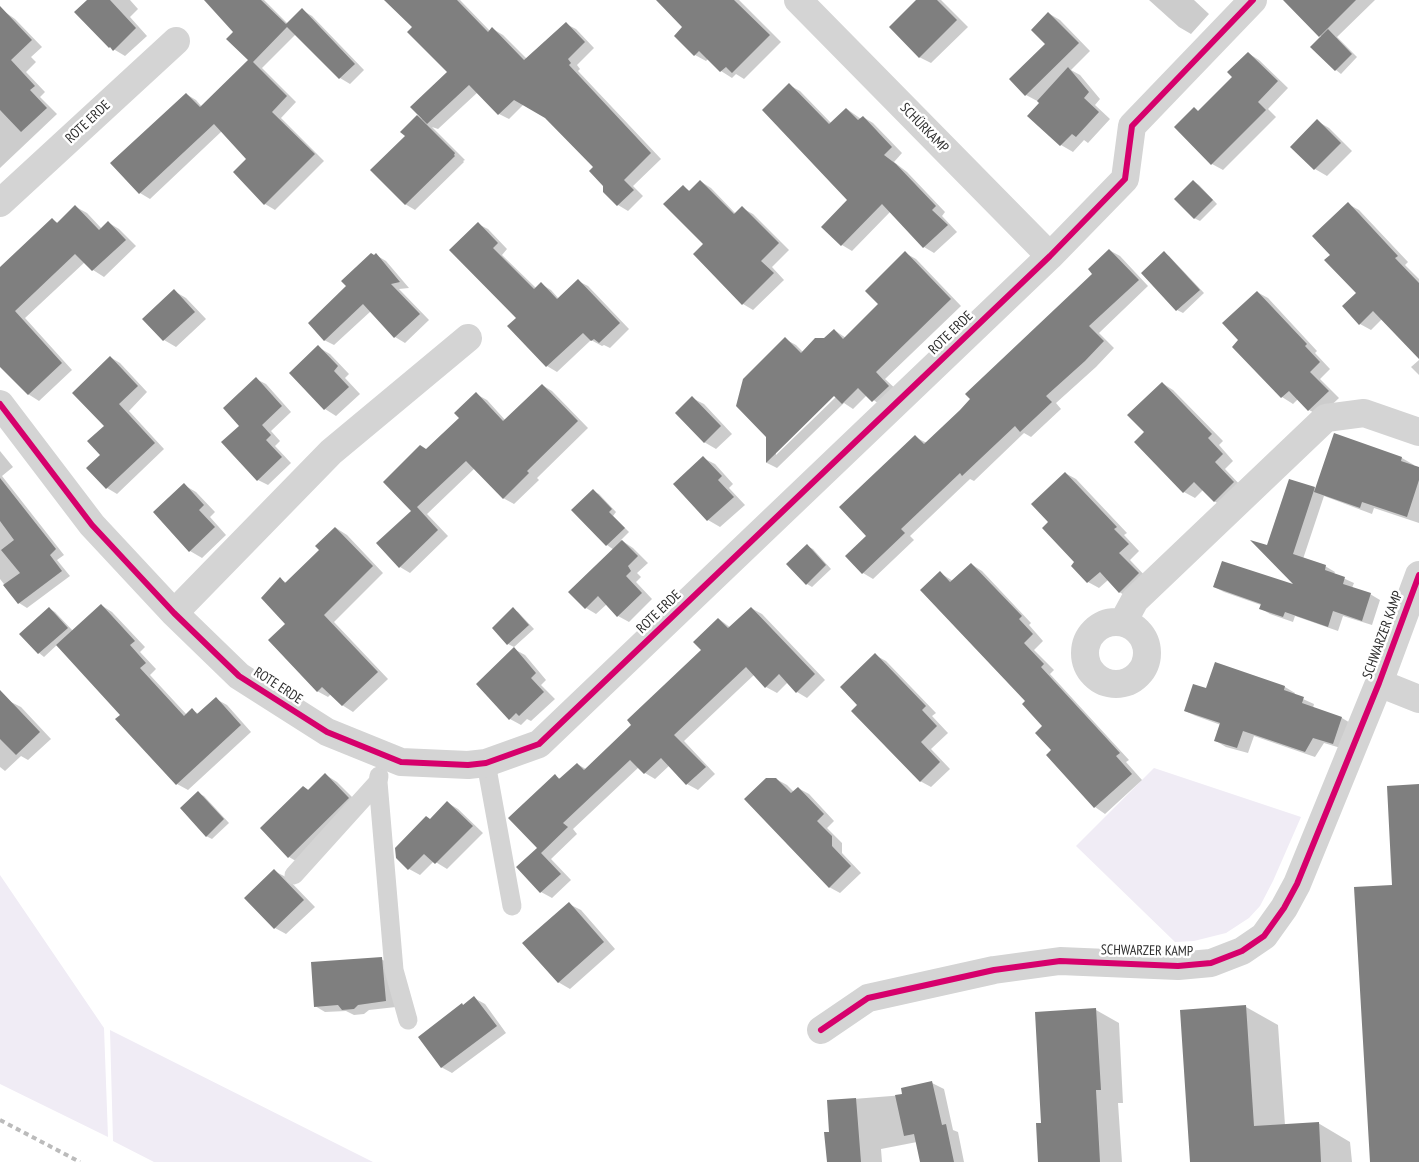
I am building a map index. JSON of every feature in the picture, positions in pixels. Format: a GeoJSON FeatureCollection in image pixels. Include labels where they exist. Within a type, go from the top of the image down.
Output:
{"type":"FeatureCollection","features":[{"type":"Feature","properties":{"kind":"street","name":"SCHÜRKAMP"},"geometry":{"type":"LineString","coordinates":[[798,0],[1050,256]]}},
{"type":"Feature","properties":{"kind":"street","name":"ROTE ERDE"},"geometry":{"type":"LineString","coordinates":[[0,404],[92,525],[174,613],[239,676],[327,732],[401,762],[468,765],[486,763],[539,744],[1050,256],[1125,179],[1132,126],[1254,0]]}},
{"type":"Feature","properties":{"kind":"street","name":"ROTE ERDE"},"geometry":{"type":"LineString","coordinates":[[0,203],[176,41]]}},
{"type":"Feature","properties":{"kind":"street"},"geometry":{"type":"LineString","coordinates":[[174,613],[330,452],[468,338]]}},
{"type":"Feature","properties":{"kind":"street"},"geometry":{"type":"LineString","coordinates":[[1124,622],[1134,600],[1326,418],[1364,414],[1419,432]]}},
{"type":"Feature","properties":{"kind":"street","name":"SCHWARZER KAMP"},"geometry":{"type":"LineString","coordinates":[[821,1030],[868,998],[994,970],[1060,961],[1178,966],[1211,963],[1242,951],[1264,936],[1284,908],[1297,884],[1379,683],[1419,575]]}},
{"type":"Feature","properties":{"kind":"street"},"geometry":{"type":"LineString","coordinates":[[1379,683],[1419,699]]}},
{"type":"Feature","properties":{"kind":"lane"},"geometry":{"type":"LineString","coordinates":[[385,755],[378,782],[394,970],[408,1020]]}},
{"type":"Feature","properties":{"kind":"lane"},"geometry":{"type":"LineString","coordinates":[[486,763],[512,906]]}},
{"type":"Feature","properties":{"kind":"lane"},"geometry":{"type":"LineString","coordinates":[[294,875],[378,782]]}},
{"type":"Feature","properties":{"kind":"shaded area"},"geometry":{"type":"Polygon","coordinates":[[[1154,768],[1301,817],[1260,906],[1249,918],[1226,933],[1194,941],[1175,942],[1076,846],[1154,768]]]}},
{"type":"Feature","properties":{"kind":"shaded area"},"geometry":{"type":"Polygon","coordinates":[[[0,875],[104,1028],[108,1137],[0,1084],[0,875]]]}},
{"type":"Feature","properties":{"kind":"shaded area"},"geometry":{"type":"Polygon","coordinates":[[[110,1030],[373,1162],[154,1162],[113,1141],[110,1030]]]}},
{"type":"Feature","properties":{"kind":"building"},"geometry":{"type":"Polygon","coordinates":[[[87,0],[110,0],[136,28],[113,51],[74,12],[87,0]]]}},
{"type":"Feature","properties":{"kind":"building"},"geometry":{"type":"Polygon","coordinates":[[[204,0],[261,0],[286,24],[302,8],[355,64],[339,79],[287,27],[253,62],[287,96],[272,112],[315,154],[264,205],[233,172],[246,159],[214,124],[139,194],[110,163],[186,93],[200,107],[248,60],[226,39],[233,32],[204,0]]]}},
{"type":"Feature","properties":{"kind":"building"},"geometry":{"type":"Polygon","coordinates":[[[384,0],[457,0],[488,32],[492,27],[524,60],[566,22],[585,42],[568,59],[571,63],[569,65],[651,153],[624,180],[634,190],[617,206],[603,192],[603,186],[589,171],[593,167],[545,118],[514,100],[498,115],[469,85],[427,124],[410,107],[447,72],[407,32],[412,27],[384,0]]]}},
{"type":"Feature","properties":{"kind":"building"},"geometry":{"type":"Polygon","coordinates":[[[656,0],[734,0],[770,35],[732,73],[726,67],[720,72],[699,51],[694,56],[674,36],[682,27],[656,0]]]}},
{"type":"Feature","properties":{"kind":"building"},"geometry":{"type":"Polygon","coordinates":[[[916,0],[937,0],[957,20],[919,58],[889,27],[916,0]]]}},
{"type":"Feature","properties":{"kind":"building"},"geometry":{"type":"Polygon","coordinates":[[[1283,0],[1356,0],[1319,37],[1283,0]]]}},
{"type":"Feature","properties":{"kind":"building"},"geometry":{"type":"Polygon","coordinates":[[[0,6],[32,40],[11,60],[35,86],[30,90],[47,108],[21,132],[0,110],[0,6]]]}},
{"type":"Feature","properties":{"kind":"building"},"geometry":{"type":"Polygon","coordinates":[[[1048,12],[1079,43],[1025,96],[1009,79],[1045,44],[1031,30],[1048,12]]]}},
{"type":"Feature","properties":{"kind":"building"},"geometry":{"type":"Polygon","coordinates":[[[1328,29],[1352,54],[1335,71],[1310,47],[1328,29]]]}},
{"type":"Feature","properties":{"kind":"building"},"geometry":{"type":"Polygon","coordinates":[[[1248,52],[1278,81],[1258,102],[1266,110],[1211,165],[1174,127],[1194,107],[1198,111],[1232,77],[1227,72],[1248,52]]]}},
{"type":"Feature","properties":{"kind":"building"},"geometry":{"type":"Polygon","coordinates":[[[1068,67],[1089,92],[1084,98],[1099,112],[1076,137],[1072,134],[1060,146],[1027,116],[1039,103],[1037,101],[1068,67]]]}},
{"type":"Feature","properties":{"kind":"building"},"geometry":{"type":"Polygon","coordinates":[[[789,83],[829,124],[846,108],[858,120],[863,116],[892,147],[884,155],[896,164],[936,206],[932,210],[948,225],[923,248],[882,204],[841,246],[821,227],[847,200],[762,110],[789,83]]]}},
{"type":"Feature","properties":{"kind":"building"},"geometry":{"type":"Polygon","coordinates":[[[417,115],[455,153],[455,156],[405,205],[370,170],[405,136],[400,132],[417,115]]]}},
{"type":"Feature","properties":{"kind":"building"},"geometry":{"type":"Polygon","coordinates":[[[1317,119],[1341,143],[1314,170],[1290,147],[1317,119]]]}},
{"type":"Feature","properties":{"kind":"building"},"geometry":{"type":"Polygon","coordinates":[[[700,180],[734,214],[742,206],[779,243],[761,261],[774,273],[742,305],[693,254],[703,244],[663,204],[683,185],[689,191],[700,180]]]}},
{"type":"Feature","properties":{"kind":"building"},"geometry":{"type":"Polygon","coordinates":[[[1193,180],[1213,200],[1194,219],[1174,199],[1193,180]]]}},
{"type":"Feature","properties":{"kind":"building"},"geometry":{"type":"Polygon","coordinates":[[[1348,202],[1398,256],[1395,258],[1419,283],[1419,359],[1373,311],[1359,325],[1342,306],[1356,293],[1324,260],[1330,255],[1312,236],[1348,202]]]}},
{"type":"Feature","properties":{"kind":"building"},"geometry":{"type":"Polygon","coordinates":[[[75,205],[99,230],[108,221],[126,240],[92,271],[75,254],[15,311],[62,363],[28,395],[0,367],[0,267],[52,218],[57,223],[75,205]]]}},
{"type":"Feature","properties":{"kind":"building"},"geometry":{"type":"Polygon","coordinates":[[[478,222],[498,243],[493,248],[534,289],[541,282],[557,299],[578,279],[620,323],[599,343],[594,339],[591,341],[583,333],[546,367],[507,326],[516,318],[449,250],[478,222]]]}},
{"type":"Feature","properties":{"kind":"building"},"geometry":{"type":"Polygon","coordinates":[[[1109,249],[1139,280],[1089,326],[1104,341],[1046,396],[1052,402],[1020,432],[1015,426],[962,476],[960,473],[901,529],[905,533],[862,574],[845,556],[866,536],[839,507],[915,435],[924,444],[960,410],[970,399],[965,394],[1092,274],[1088,269],[1109,249]]]}},
{"type":"Feature","properties":{"kind":"building"},"geometry":{"type":"Polygon","coordinates":[[[905,251],[951,299],[876,372],[889,386],[872,402],[858,388],[842,404],[834,396],[766,463],[766,437],[736,406],[743,379],[785,337],[801,353],[815,338],[824,338],[834,329],[843,339],[878,304],[865,291],[905,251]]]}},
{"type":"Feature","properties":{"kind":"building"},"geometry":{"type":"Polygon","coordinates":[[[1164,251],[1200,290],[1176,311],[1141,273],[1164,251]]]}},
{"type":"Feature","properties":{"kind":"building"},"geometry":{"type":"Polygon","coordinates":[[[371,253],[374,255],[376,253],[400,282],[391,284],[420,314],[394,338],[363,304],[324,341],[308,323],[346,286],[341,281],[371,253]]]}},
{"type":"Feature","properties":{"kind":"building"},"geometry":{"type":"Polygon","coordinates":[[[174,289],[195,312],[163,341],[142,319],[174,289]]]}},
{"type":"Feature","properties":{"kind":"building"},"geometry":{"type":"Polygon","coordinates":[[[1257,291],[1307,344],[1305,346],[1320,362],[1310,372],[1329,391],[1308,411],[1289,391],[1281,398],[1232,347],[1238,340],[1222,323],[1257,291]]]}},
{"type":"Feature","properties":{"kind":"building"},"geometry":{"type":"Polygon","coordinates":[[[318,345],[338,366],[334,371],[349,387],[324,410],[289,373],[318,345]]]}},
{"type":"Feature","properties":{"kind":"building"},"geometry":{"type":"Polygon","coordinates":[[[110,356],[138,386],[119,404],[155,443],[106,489],[86,468],[100,455],[87,441],[104,426],[72,393],[110,356]]]}},
{"type":"Feature","properties":{"kind":"building"},"geometry":{"type":"Polygon","coordinates":[[[256,377],[282,406],[262,425],[271,435],[266,440],[282,457],[257,481],[221,442],[239,426],[223,408],[256,377]]]}},
{"type":"Feature","properties":{"kind":"building"},"geometry":{"type":"Polygon","coordinates":[[[1162,382],[1212,434],[1208,438],[1223,454],[1215,462],[1234,482],[1214,502],[1194,482],[1183,493],[1134,442],[1144,432],[1127,415],[1162,382]]]}},
{"type":"Feature","properties":{"kind":"building"},"geometry":{"type":"Polygon","coordinates":[[[542,384],[578,421],[527,471],[529,473],[503,499],[466,461],[417,507],[438,530],[399,568],[376,543],[411,511],[383,482],[420,445],[426,449],[459,418],[454,413],[476,392],[503,421],[542,384]]]}},
{"type":"Feature","properties":{"kind":"building"},"geometry":{"type":"Polygon","coordinates":[[[692,396],[721,426],[704,443],[675,413],[692,396]]]}},
{"type":"Feature","properties":{"kind":"building"},"geometry":{"type":"Polygon","coordinates":[[[1334,433],[1402,457],[1401,461],[1419,467],[1419,480],[1407,517],[1362,502],[1360,508],[1314,492],[1334,433]]]}},
{"type":"Feature","properties":{"kind":"building"},"geometry":{"type":"Polygon","coordinates":[[[703,456],[722,476],[718,480],[734,497],[707,521],[673,484],[703,456]]]}},
{"type":"Feature","properties":{"kind":"building"},"geometry":{"type":"Polygon","coordinates":[[[1065,472],[1117,527],[1114,529],[1129,544],[1119,553],[1139,573],[1119,593],[1100,572],[1087,583],[1071,566],[1074,562],[1042,528],[1048,522],[1031,504],[1065,472]]]}},
{"type":"Feature","properties":{"kind":"building"},"geometry":{"type":"Polygon","coordinates":[[[0,478],[56,549],[50,555],[62,571],[18,604],[3,585],[20,573],[1,550],[14,540],[0,521],[0,478]]]}},
{"type":"Feature","properties":{"kind":"building"},"geometry":{"type":"Polygon","coordinates":[[[1289,479],[1315,487],[1293,554],[1326,565],[1325,570],[1345,577],[1343,584],[1371,593],[1362,621],[1333,611],[1328,627],[1285,612],[1283,617],[1259,609],[1261,604],[1213,587],[1222,561],[1293,584],[1250,540],[1267,545],[1289,479]]]}},
{"type":"Feature","properties":{"kind":"building"},"geometry":{"type":"Polygon","coordinates":[[[184,483],[204,505],[199,510],[215,527],[189,552],[153,512],[184,483]]]}},
{"type":"Feature","properties":{"kind":"building"},"geometry":{"type":"Polygon","coordinates":[[[593,489],[612,509],[609,512],[625,528],[606,546],[571,510],[593,489]]]}},
{"type":"Feature","properties":{"kind":"building"},"geometry":{"type":"Polygon","coordinates":[[[335,527],[373,566],[324,615],[378,672],[342,706],[322,687],[317,692],[268,640],[285,624],[261,598],[280,577],[285,583],[319,550],[315,546],[335,527]]]}},
{"type":"Feature","properties":{"kind":"building"},"geometry":{"type":"Polygon","coordinates":[[[622,540],[638,556],[628,566],[631,571],[626,576],[642,593],[617,617],[598,596],[585,609],[568,592],[622,540]]]}},
{"type":"Feature","properties":{"kind":"building"},"geometry":{"type":"Polygon","coordinates":[[[807,544],[826,565],[806,585],[786,564],[807,544]]]}},
{"type":"Feature","properties":{"kind":"building"},"geometry":{"type":"Polygon","coordinates":[[[971,563],[1022,616],[1019,619],[1033,634],[1024,643],[1044,664],[1041,667],[1120,753],[1116,756],[1132,774],[1094,808],[1046,755],[1051,750],[1035,733],[1042,726],[1022,704],[1025,701],[920,590],[940,571],[950,582],[971,563]]]}},
{"type":"Feature","properties":{"kind":"building"},"geometry":{"type":"Polygon","coordinates":[[[101,604],[135,641],[130,645],[146,663],[140,668],[184,716],[192,708],[197,714],[216,697],[241,725],[176,785],[115,719],[120,715],[56,645],[101,604]]]}},
{"type":"Feature","properties":{"kind":"building"},"geometry":{"type":"Polygon","coordinates":[[[49,607],[68,628],[38,654],[19,634],[49,607]]]}},
{"type":"Feature","properties":{"kind":"building"},"geometry":{"type":"Polygon","coordinates":[[[513,607],[529,625],[507,645],[492,628],[513,607]]]}},
{"type":"Feature","properties":{"kind":"building"},"geometry":{"type":"Polygon","coordinates":[[[751,607],[815,674],[796,693],[779,674],[765,688],[746,667],[674,735],[706,767],[686,785],[661,758],[644,774],[630,760],[563,823],[568,827],[541,853],[561,874],[540,893],[516,867],[537,848],[508,818],[555,774],[559,779],[577,763],[584,770],[631,725],[627,720],[701,650],[693,642],[718,618],[728,628],[751,607]]]}},
{"type":"Feature","properties":{"kind":"building"},"geometry":{"type":"Polygon","coordinates":[[[514,647],[536,673],[531,678],[544,692],[519,716],[516,713],[509,720],[476,684],[514,647]]]}},
{"type":"Feature","properties":{"kind":"building"},"geometry":{"type":"Polygon","coordinates":[[[875,653],[926,706],[922,710],[937,726],[921,742],[940,762],[920,782],[851,711],[857,705],[840,687],[875,653]]]}},
{"type":"Feature","properties":{"kind":"building"},"geometry":{"type":"Polygon","coordinates":[[[1215,662],[1285,686],[1284,690],[1304,697],[1302,703],[1342,717],[1333,744],[1313,738],[1305,752],[1243,731],[1237,748],[1214,741],[1220,723],[1184,711],[1193,684],[1206,688],[1215,662]]]}},
{"type":"Feature","properties":{"kind":"building"},"geometry":{"type":"Polygon","coordinates":[[[0,690],[40,732],[16,755],[0,739],[0,690]]]}},
{"type":"Feature","properties":{"kind":"building"},"geometry":{"type":"Polygon","coordinates":[[[325,773],[349,798],[288,858],[260,828],[303,786],[308,790],[325,773]]]}},
{"type":"Feature","properties":{"kind":"building"},"geometry":{"type":"Polygon","coordinates":[[[766,778],[776,778],[791,793],[798,787],[824,814],[817,821],[832,836],[832,846],[851,866],[829,888],[744,799],[766,778]]]}},
{"type":"Feature","properties":{"kind":"building"},"geometry":{"type":"Polygon","coordinates":[[[1419,784],[1419,1162],[1370,1162],[1354,887],[1392,885],[1387,786],[1419,784]]]}},
{"type":"Feature","properties":{"kind":"building"},"geometry":{"type":"Polygon","coordinates":[[[198,791],[224,819],[206,837],[180,808],[198,791]]]}},
{"type":"Feature","properties":{"kind":"building"},"geometry":{"type":"Polygon","coordinates":[[[447,801],[473,826],[435,864],[424,854],[408,870],[396,858],[395,848],[426,816],[430,819],[447,801]]]}},
{"type":"Feature","properties":{"kind":"building"},"geometry":{"type":"Polygon","coordinates":[[[274,869],[304,900],[274,929],[244,898],[274,869]]]}},
{"type":"Feature","properties":{"kind":"building"},"geometry":{"type":"Polygon","coordinates":[[[569,902],[604,942],[558,983],[522,943],[569,902]]]}},
{"type":"Feature","properties":{"kind":"building"},"geometry":{"type":"Polygon","coordinates":[[[382,957],[386,1001],[358,1005],[354,1009],[342,1010],[338,1005],[314,1007],[311,962],[382,957]]]}},
{"type":"Feature","properties":{"kind":"building"},"geometry":{"type":"Polygon","coordinates":[[[474,996],[497,1026],[441,1068],[418,1037],[474,996]]]}},
{"type":"Feature","properties":{"kind":"building"},"geometry":{"type":"Polygon","coordinates":[[[1246,1005],[1254,1126],[1319,1122],[1321,1162],[1190,1162],[1180,1010],[1246,1005]]]}},
{"type":"Feature","properties":{"kind":"building"},"geometry":{"type":"Polygon","coordinates":[[[1096,1008],[1101,1090],[1096,1090],[1100,1162],[1038,1162],[1036,1123],[1041,1123],[1035,1012],[1096,1008]]]}},
{"type":"Feature","properties":{"kind":"building"},"geometry":{"type":"Polygon","coordinates":[[[932,1081],[942,1125],[946,1124],[954,1162],[920,1162],[914,1134],[904,1136],[895,1095],[902,1094],[901,1088],[932,1081]]]}},
{"type":"Feature","properties":{"kind":"building"},"geometry":{"type":"Polygon","coordinates":[[[856,1098],[861,1162],[827,1162],[824,1132],[829,1132],[827,1100],[856,1098]]]}},
{"type":"Feature","properties":{"kind":"railway"},"geometry":{"type":"LineString","coordinates":[[0,1120],[80,1162]]}},
{"type":"Feature","properties":{"kind":"cycle path"},"geometry":{"type":"LineString","coordinates":[[0,404],[92,525],[174,613],[239,676],[327,732],[401,762],[468,765],[486,763],[539,744],[1050,256],[1125,179],[1132,126],[1253,0]]}},
{"type":"Feature","properties":{"kind":"cycle path"},"geometry":{"type":"LineString","coordinates":[[821,1030],[868,998],[994,970],[1060,961],[1178,966],[1211,963],[1242,951],[1264,936],[1284,908],[1297,884],[1379,683],[1419,575]]}}]}
